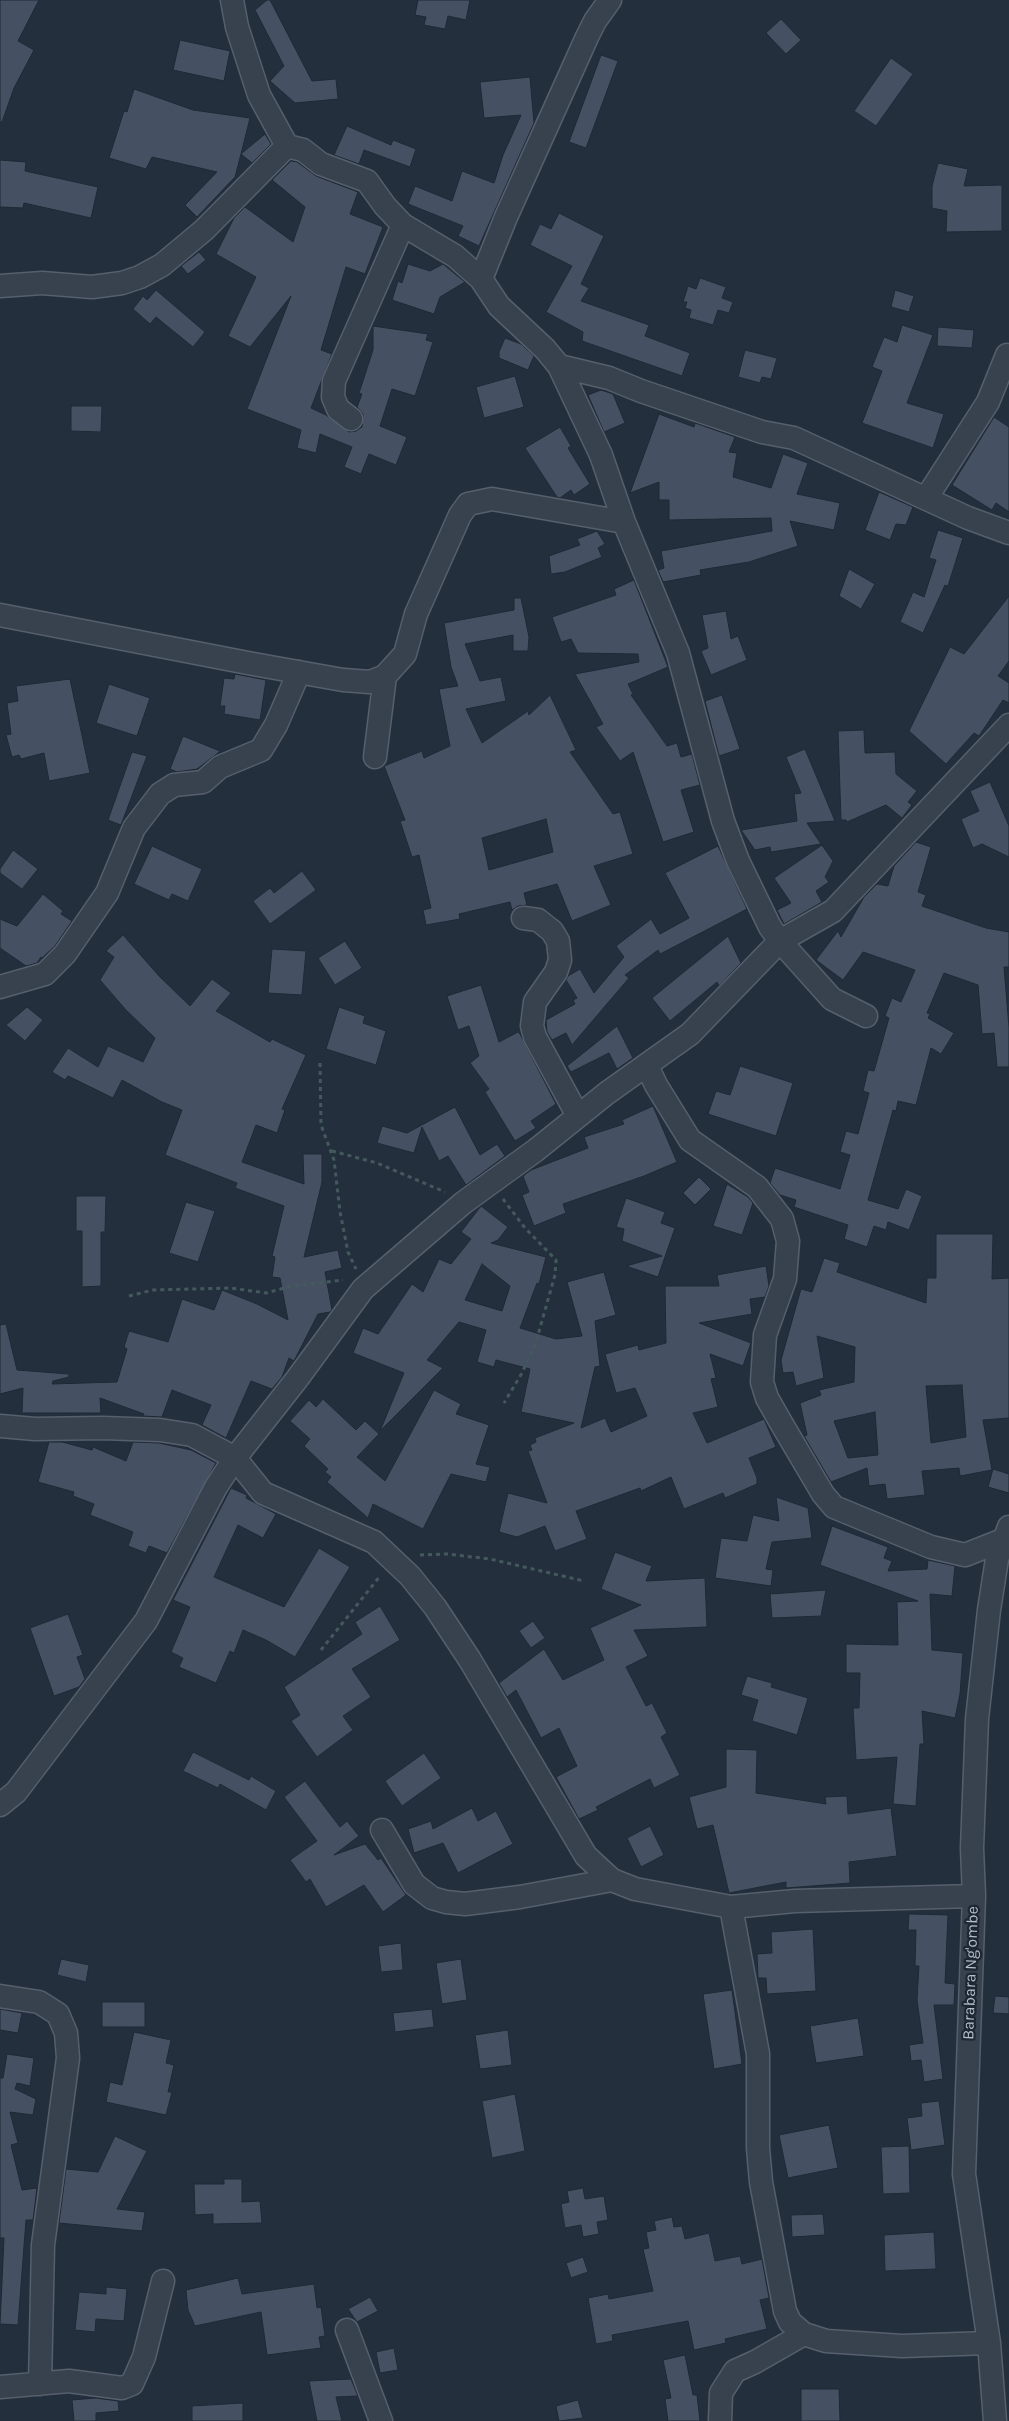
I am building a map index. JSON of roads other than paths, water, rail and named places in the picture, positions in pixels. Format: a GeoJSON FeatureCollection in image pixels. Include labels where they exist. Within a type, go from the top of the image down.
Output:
{"type":"FeatureCollection","features":[{"type":"Feature","properties":{"kind":"street"},"geometry":{"type":"LineString","coordinates":[[232,0],[237,27],[259,95],[287,146],[303,150],[321,164],[367,181],[385,206],[404,225],[455,256],[481,279],[503,310],[545,349],[559,366],[601,455],[624,522],[678,653],[723,821],[735,853],[770,928],[832,999],[866,1016]]}},
{"type":"Feature","properties":{"kind":"street"},"geometry":{"type":"LineString","coordinates":[[481,279],[506,217],[587,37],[595,21],[610,0]]}},
{"type":"Feature","properties":{"kind":"street"},"geometry":{"type":"LineString","coordinates":[[0,286],[42,283],[92,287],[122,283],[140,277],[162,265],[204,230],[287,146]]}},
{"type":"Feature","properties":{"kind":"street"},"geometry":{"type":"LineString","coordinates":[[351,419],[338,409],[333,397],[334,381],[404,225]]}},
{"type":"Feature","properties":{"kind":"street"},"geometry":{"type":"LineString","coordinates":[[927,497],[988,402],[1007,355]]}},
{"type":"Feature","properties":{"kind":"street"},"geometry":{"type":"LineString","coordinates":[[559,366],[609,378],[641,392],[762,432],[794,438],[927,497],[968,518],[1009,534]]}},
{"type":"Feature","properties":{"kind":"street"},"geometry":{"type":"LineString","coordinates":[[0,615],[299,672],[370,682],[385,676],[405,654],[416,614],[460,515],[468,504],[492,499],[624,522]]}},
{"type":"Feature","properties":{"kind":"street"},"geometry":{"type":"LineString","coordinates":[[0,987],[45,974],[65,954],[107,893],[134,828],[160,794],[174,785],[203,782],[220,767],[261,750],[276,725],[299,672]]}},
{"type":"Feature","properties":{"kind":"street"},"geometry":{"type":"LineString","coordinates":[[375,757],[385,676]]}},
{"type":"Feature","properties":{"kind":"street"},"geometry":{"type":"LineString","coordinates":[[0,1805],[16,1792],[146,1621],[162,1594],[195,1526],[235,1458],[297,1379],[361,1283],[463,1203],[492,1184],[578,1116],[690,1034],[780,941],[833,911],[1009,725]]}},
{"type":"Feature","properties":{"kind":"street"},"geometry":{"type":"LineString","coordinates":[[523,918],[538,920],[552,931],[558,941],[560,960],[556,972],[535,1002],[532,1026],[534,1037],[578,1116]]}},
{"type":"Feature","properties":{"kind":"street"},"geometry":{"type":"LineString","coordinates":[[647,1066],[656,1085],[690,1140],[758,1187],[782,1219],[788,1241],[785,1279],[765,1335],[762,1382],[776,1413],[823,1494],[834,1507],[931,1548],[965,1555],[1006,1534]]}},
{"type":"Feature","properties":{"kind":"street"},"geometry":{"type":"LineString","coordinates":[[0,1426],[35,1429],[103,1428],[160,1430],[192,1435],[235,1458],[263,1492],[374,1542],[392,1556],[435,1607],[470,1660],[586,1856],[612,1880],[635,1888],[731,1907],[795,1901],[974,1896]]}},
{"type":"Feature","properties":{"kind":"street","name":"Barabara Ng'ombe"},"geometry":{"type":"LineString","coordinates":[[994,2421],[989,2343],[964,2174],[974,1896],[972,1848],[977,1719],[989,1610],[1006,1534]]}},
{"type":"Feature","properties":{"kind":"street"},"geometry":{"type":"LineString","coordinates":[[382,1830],[414,1884],[432,1898],[446,1902],[465,1904],[520,1897],[612,1880]]}},
{"type":"Feature","properties":{"kind":"street"},"geometry":{"type":"LineString","coordinates":[[731,1907],[758,2054],[758,2148],[761,2182],[785,2311],[790,2322],[804,2334],[826,2341],[902,2346],[989,2343]]}},
{"type":"Feature","properties":{"kind":"street"},"geometry":{"type":"LineString","coordinates":[[0,1996],[39,2002],[58,2014],[66,2033],[68,2058],[43,2245],[40,2384]]}},
{"type":"Feature","properties":{"kind":"street"},"geometry":{"type":"LineString","coordinates":[[0,2387],[69,2381],[122,2388],[132,2384],[144,2357],[163,2281]]}},
{"type":"Feature","properties":{"kind":"street"},"geometry":{"type":"LineString","coordinates":[[347,2330],[381,2421]]}},
{"type":"Feature","properties":{"kind":"street"},"geometry":{"type":"LineString","coordinates":[[720,2421],[721,2393],[735,2371],[755,2362],[804,2334]]}}]}
